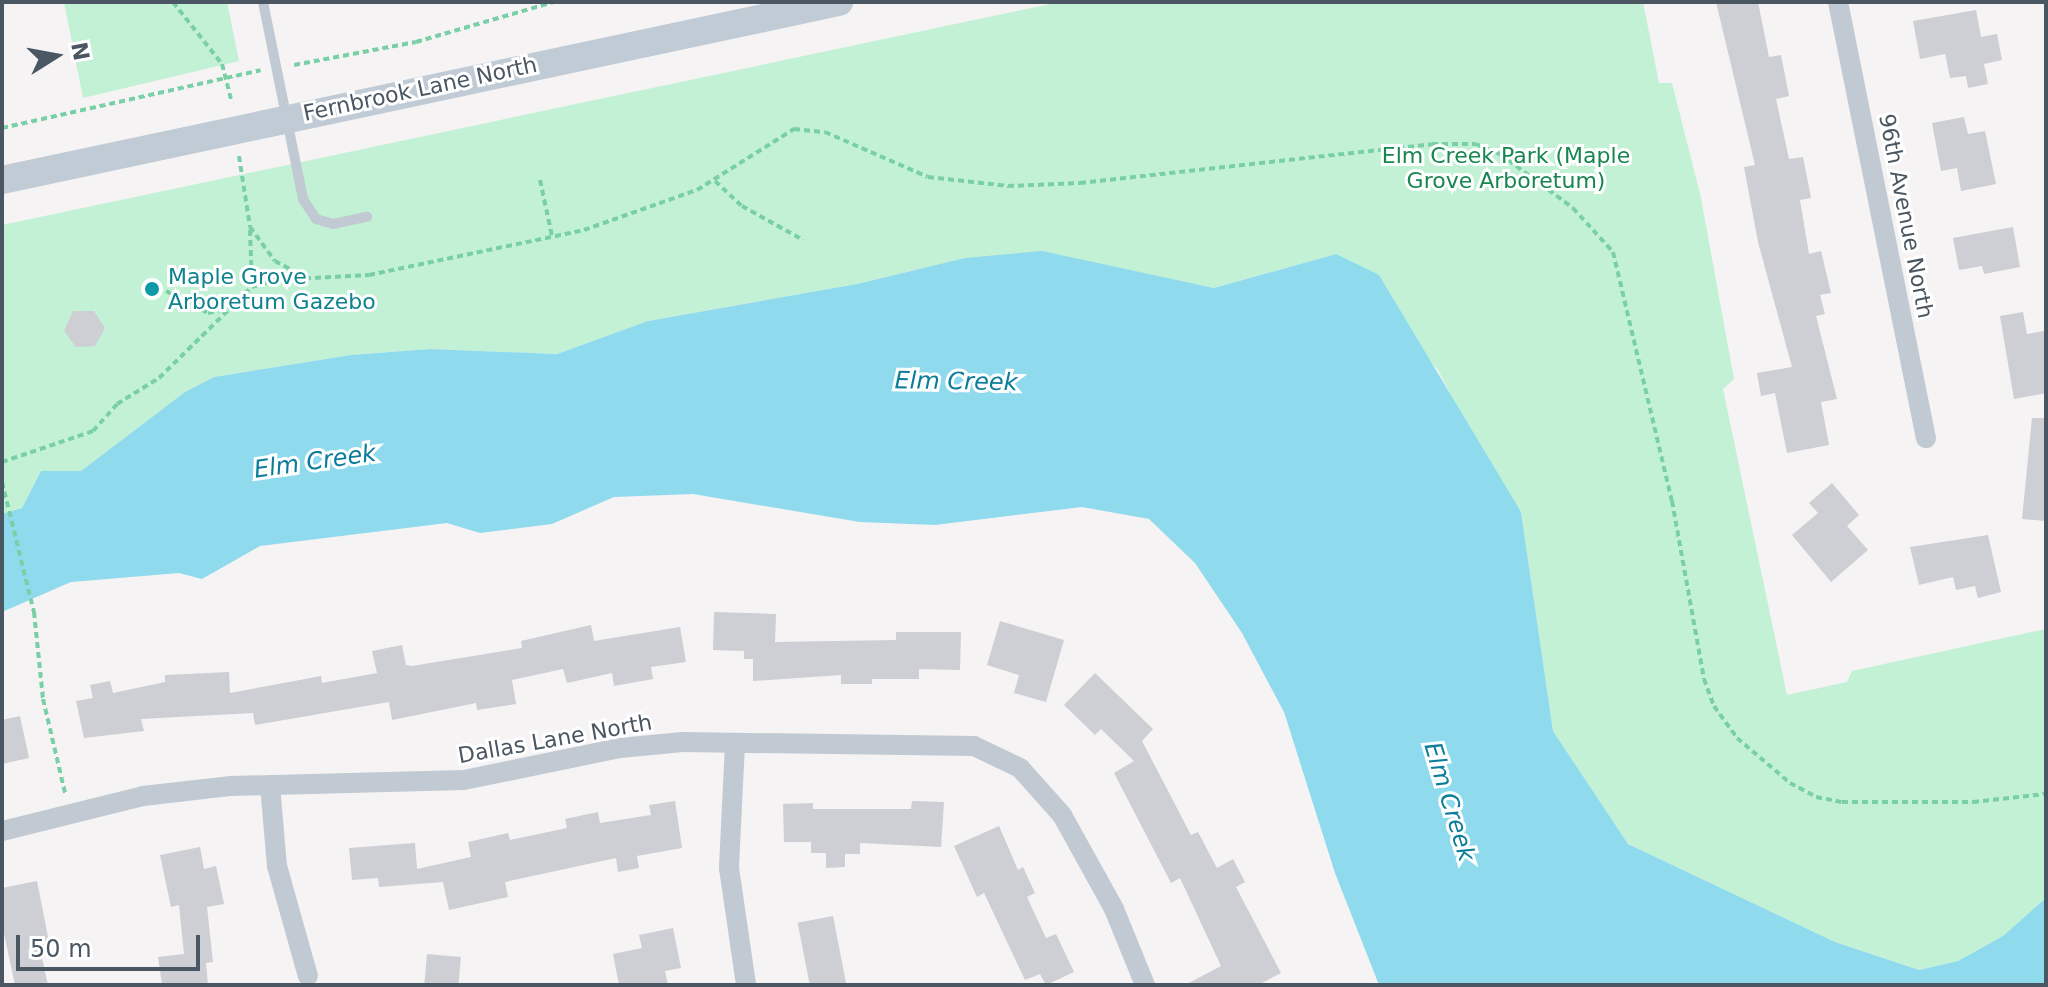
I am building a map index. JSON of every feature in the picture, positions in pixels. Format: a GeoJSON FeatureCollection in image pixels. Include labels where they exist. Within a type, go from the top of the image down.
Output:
{"type":"FeatureCollection","features":[{"type":"Feature","properties":{"kind":"street","name":"Fernbrook Lane North"},"geometry":{"type":"LineString","coordinates":[[2,180],[756,11],[839,2]]}},
{"type":"Feature","properties":{"kind":"street","name":"96th Avenue North"},"geometry":{"type":"LineString","coordinates":[[1838,2],[1926,438]]}},
{"type":"Feature","properties":{"kind":"street","name":"Dallas Lane North"},"geometry":{"type":"LineString","coordinates":[[2,831],[69,811],[187,790],[464,780],[620,748],[947,742],[974,746],[1020,768],[1062,815],[1089,860],[1145,985]]}},
{"type":"Feature","properties":{"kind":"street"},"geometry":{"type":"LineString","coordinates":[[735,744],[729,868],[746,985]]}},
{"type":"Feature","properties":{"kind":"street"},"geometry":{"type":"LineString","coordinates":[[270,785],[277,866],[308,976]]}},
{"type":"Feature","properties":{"kind":"lane"},"geometry":{"type":"LineString","coordinates":[[263,2],[303,199],[316,219],[333,224],[367,217]]}},
{"type":"Feature","properties":{"kind":"path"},"geometry":{"type":"LineString","coordinates":[[173,2],[222,64],[231,93]]}},
{"type":"Feature","properties":{"kind":"path"},"geometry":{"type":"LineString","coordinates":[[2,462],[58,447],[93,431],[117,404],[159,378],[252,287],[275,280],[369,275],[552,236],[672,202],[715,181],[775,138],[808,128],[928,177],[986,185],[1080,183],[1453,142],[1500,154],[1580,214],[1601,235],[1617,261],[1672,501],[1704,679],[1714,706],[1737,738],[1799,788],[1842,802],[1973,802],[2046,794]]}},
{"type":"Feature","properties":{"kind":"path"},"geometry":{"type":"LineString","coordinates":[[239,157],[250,227],[252,287]]}},
{"type":"Feature","properties":{"kind":"path"},"geometry":{"type":"LineString","coordinates":[[540,180],[552,236]]}},
{"type":"Feature","properties":{"kind":"path"},"geometry":{"type":"LineString","coordinates":[[715,181],[742,206],[803,240]]}},
{"type":"Feature","properties":{"kind":"path"},"geometry":{"type":"LineString","coordinates":[[250,227],[275,261],[309,279]]}},
{"type":"Feature","properties":{"kind":"path"},"geometry":{"type":"LineString","coordinates":[[166,291],[208,313],[231,307]]}},
{"type":"Feature","properties":{"kind":"path"},"geometry":{"type":"LineString","coordinates":[[2,482],[34,612],[43,699],[69,811]]}},
{"type":"Feature","properties":{"kind":"green space"},"geometry":{"type":"Polygon","coordinates":[[[64,2],[227,2],[239,61],[83,98],[64,2]]]}},
{"type":"Feature","properties":{"kind":"green space","name":"Elm Creek Park (Maple Grove Arboretum)"},"geometry":{"type":"Polygon","coordinates":[[[1060,2],[1643,2],[1659,83],[1672,83],[1701,198],[1734,379],[1723,389],[1787,695],[1847,682],[1852,671],[2046,629],[2046,898],[2003,936],[1958,961],[1919,970],[1835,942],[1628,844],[1553,731],[1521,512],[1473,438],[1438,370],[1336,254],[1214,288],[1100,264],[965,258],[857,284],[648,321],[557,354],[430,349],[351,355],[214,377],[185,392],[81,471],[41,471],[22,508],[2,514],[2,225],[1060,2]]]}},
{"type":"Feature","properties":{"kind":"water","name":"Elm Creek"},"geometry":{"type":"Polygon","coordinates":[[[1042,251],[1214,288],[1336,254],[1379,275],[1521,512],[1553,731],[1628,844],[1835,942],[1919,970],[1958,961],[2003,936],[2046,898],[2046,985],[1379,985],[1335,873],[1284,712],[1242,633],[1195,563],[1149,519],[1082,507],[935,525],[860,522],[693,494],[614,497],[552,524],[480,533],[447,523],[260,546],[202,579],[179,573],[71,582],[2,612],[2,514],[22,508],[41,471],[81,471],[185,392],[214,377],[351,355],[430,349],[557,354],[648,321],[857,284],[965,258],[1042,251]]]}},
{"type":"Feature","properties":{"kind":"building"},"geometry":{"type":"Polygon","coordinates":[[[1716,2],[1758,2],[1769,57],[1781,55],[1789,96],[1776,99],[1789,159],[1803,157],[1811,198],[1800,200],[1809,254],[1821,251],[1831,293],[1820,295],[1825,314],[1816,316],[1837,399],[1821,402],[1829,445],[1787,453],[1775,393],[1761,396],[1757,373],[1792,367],[1758,242],[1744,167],[1755,165],[1716,2]]]}},
{"type":"Feature","properties":{"kind":"building"},"geometry":{"type":"Polygon","coordinates":[[[1976,10],[1981,37],[1997,34],[2002,60],[1984,64],[1988,84],[1968,88],[1966,76],[1950,78],[1945,54],[1920,59],[1913,21],[1976,10]]]}},
{"type":"Feature","properties":{"kind":"building"},"geometry":{"type":"Polygon","coordinates":[[[1964,117],[1968,134],[1985,131],[1996,184],[1961,191],[1957,168],[1941,171],[1932,123],[1964,117]]]}},
{"type":"Feature","properties":{"kind":"building"},"geometry":{"type":"Polygon","coordinates":[[[2013,227],[2020,267],[1984,274],[1982,266],[1959,270],[1953,238],[2013,227]]]}},
{"type":"Feature","properties":{"kind":"building"},"geometry":{"type":"Polygon","coordinates":[[[73,311],[94,311],[105,328],[95,346],[76,347],[64,331],[73,311]]]}},
{"type":"Feature","properties":{"kind":"building"},"geometry":{"type":"Polygon","coordinates":[[[2023,312],[2027,334],[2044,331],[2046,393],[2014,399],[2000,316],[2023,312]]]}},
{"type":"Feature","properties":{"kind":"building"},"geometry":{"type":"Polygon","coordinates":[[[2032,418],[2046,418],[2046,521],[2022,519],[2032,418]]]}},
{"type":"Feature","properties":{"kind":"building"},"geometry":{"type":"Polygon","coordinates":[[[1832,483],[1859,515],[1847,526],[1868,550],[1831,582],[1792,535],[1818,513],[1809,503],[1832,483]]]}},
{"type":"Feature","properties":{"kind":"building"},"geometry":{"type":"Polygon","coordinates":[[[1988,535],[2001,592],[1978,598],[1975,586],[1956,590],[1953,577],[1919,585],[1910,547],[1988,535]]]}},
{"type":"Feature","properties":{"kind":"building"},"geometry":{"type":"Polygon","coordinates":[[[714,612],[776,614],[775,642],[896,640],[896,632],[961,632],[960,670],[919,669],[919,679],[872,679],[872,684],[841,684],[841,675],[753,681],[753,659],[744,659],[744,651],[713,650],[714,612]]]}},
{"type":"Feature","properties":{"kind":"building"},"geometry":{"type":"Polygon","coordinates":[[[1000,621],[1064,640],[1046,702],[1014,693],[1019,675],[987,665],[1000,621]]]}},
{"type":"Feature","properties":{"kind":"building"},"geometry":{"type":"Polygon","coordinates":[[[591,625],[594,641],[680,627],[686,662],[651,667],[653,679],[614,686],[612,673],[567,683],[563,669],[512,680],[516,704],[477,710],[476,703],[392,720],[389,702],[255,725],[253,713],[141,719],[144,731],[84,738],[76,701],[93,698],[90,685],[110,681],[113,693],[165,682],[165,675],[229,672],[230,693],[321,676],[322,683],[377,673],[372,651],[402,645],[406,665],[412,666],[522,648],[521,641],[591,625]]]}},
{"type":"Feature","properties":{"kind":"building"},"geometry":{"type":"Polygon","coordinates":[[[1095,673],[1153,729],[1142,741],[1191,835],[1198,832],[1217,868],[1233,859],[1245,882],[1236,887],[1281,973],[1258,985],[1185,985],[1221,966],[1180,878],[1171,883],[1114,773],[1134,761],[1101,729],[1095,735],[1064,705],[1095,673]]]}},
{"type":"Feature","properties":{"kind":"building"},"geometry":{"type":"Polygon","coordinates":[[[20,716],[29,758],[2,764],[2,720],[20,716]]]}},
{"type":"Feature","properties":{"kind":"building"},"geometry":{"type":"Polygon","coordinates":[[[675,801],[682,848],[637,856],[639,868],[618,872],[616,858],[505,882],[508,897],[449,910],[443,882],[379,887],[378,878],[352,880],[349,848],[415,843],[417,869],[471,857],[468,842],[508,833],[510,840],[567,828],[565,819],[598,812],[600,823],[651,815],[649,805],[675,801]]]}},
{"type":"Feature","properties":{"kind":"building"},"geometry":{"type":"Polygon","coordinates":[[[912,801],[944,802],[941,847],[860,843],[860,854],[845,854],[845,867],[826,868],[826,853],[811,853],[811,842],[784,842],[783,804],[813,803],[813,809],[911,809],[912,801]]]}},
{"type":"Feature","properties":{"kind":"building"},"geometry":{"type":"Polygon","coordinates":[[[999,826],[1018,870],[1023,867],[1035,893],[1027,897],[1046,938],[1056,934],[1074,972],[1046,985],[1040,974],[1025,980],[984,893],[977,897],[954,846],[999,826]]]}},
{"type":"Feature","properties":{"kind":"building"},"geometry":{"type":"Polygon","coordinates":[[[200,847],[204,869],[216,866],[224,904],[207,907],[213,962],[206,963],[208,985],[162,985],[158,957],[184,954],[179,905],[171,907],[160,855],[200,847]]]}},
{"type":"Feature","properties":{"kind":"building"},"geometry":{"type":"Polygon","coordinates":[[[37,881],[50,947],[40,949],[48,985],[15,985],[2,924],[2,888],[37,881]]]}},
{"type":"Feature","properties":{"kind":"building"},"geometry":{"type":"Polygon","coordinates":[[[833,916],[846,985],[810,985],[798,923],[833,916]]]}},
{"type":"Feature","properties":{"kind":"building"},"geometry":{"type":"Polygon","coordinates":[[[673,928],[681,968],[665,971],[668,985],[619,985],[613,954],[642,948],[639,935],[673,928]]]}},
{"type":"Feature","properties":{"kind":"building"},"geometry":{"type":"Polygon","coordinates":[[[427,954],[461,957],[458,985],[424,985],[427,954]]]}},
{"type":"Feature","properties":{"kind":"place","name":"Maple Grove Arboretum Gazebo"},"geometry":{"type":"Point","coordinates":[152,289]}}]}
